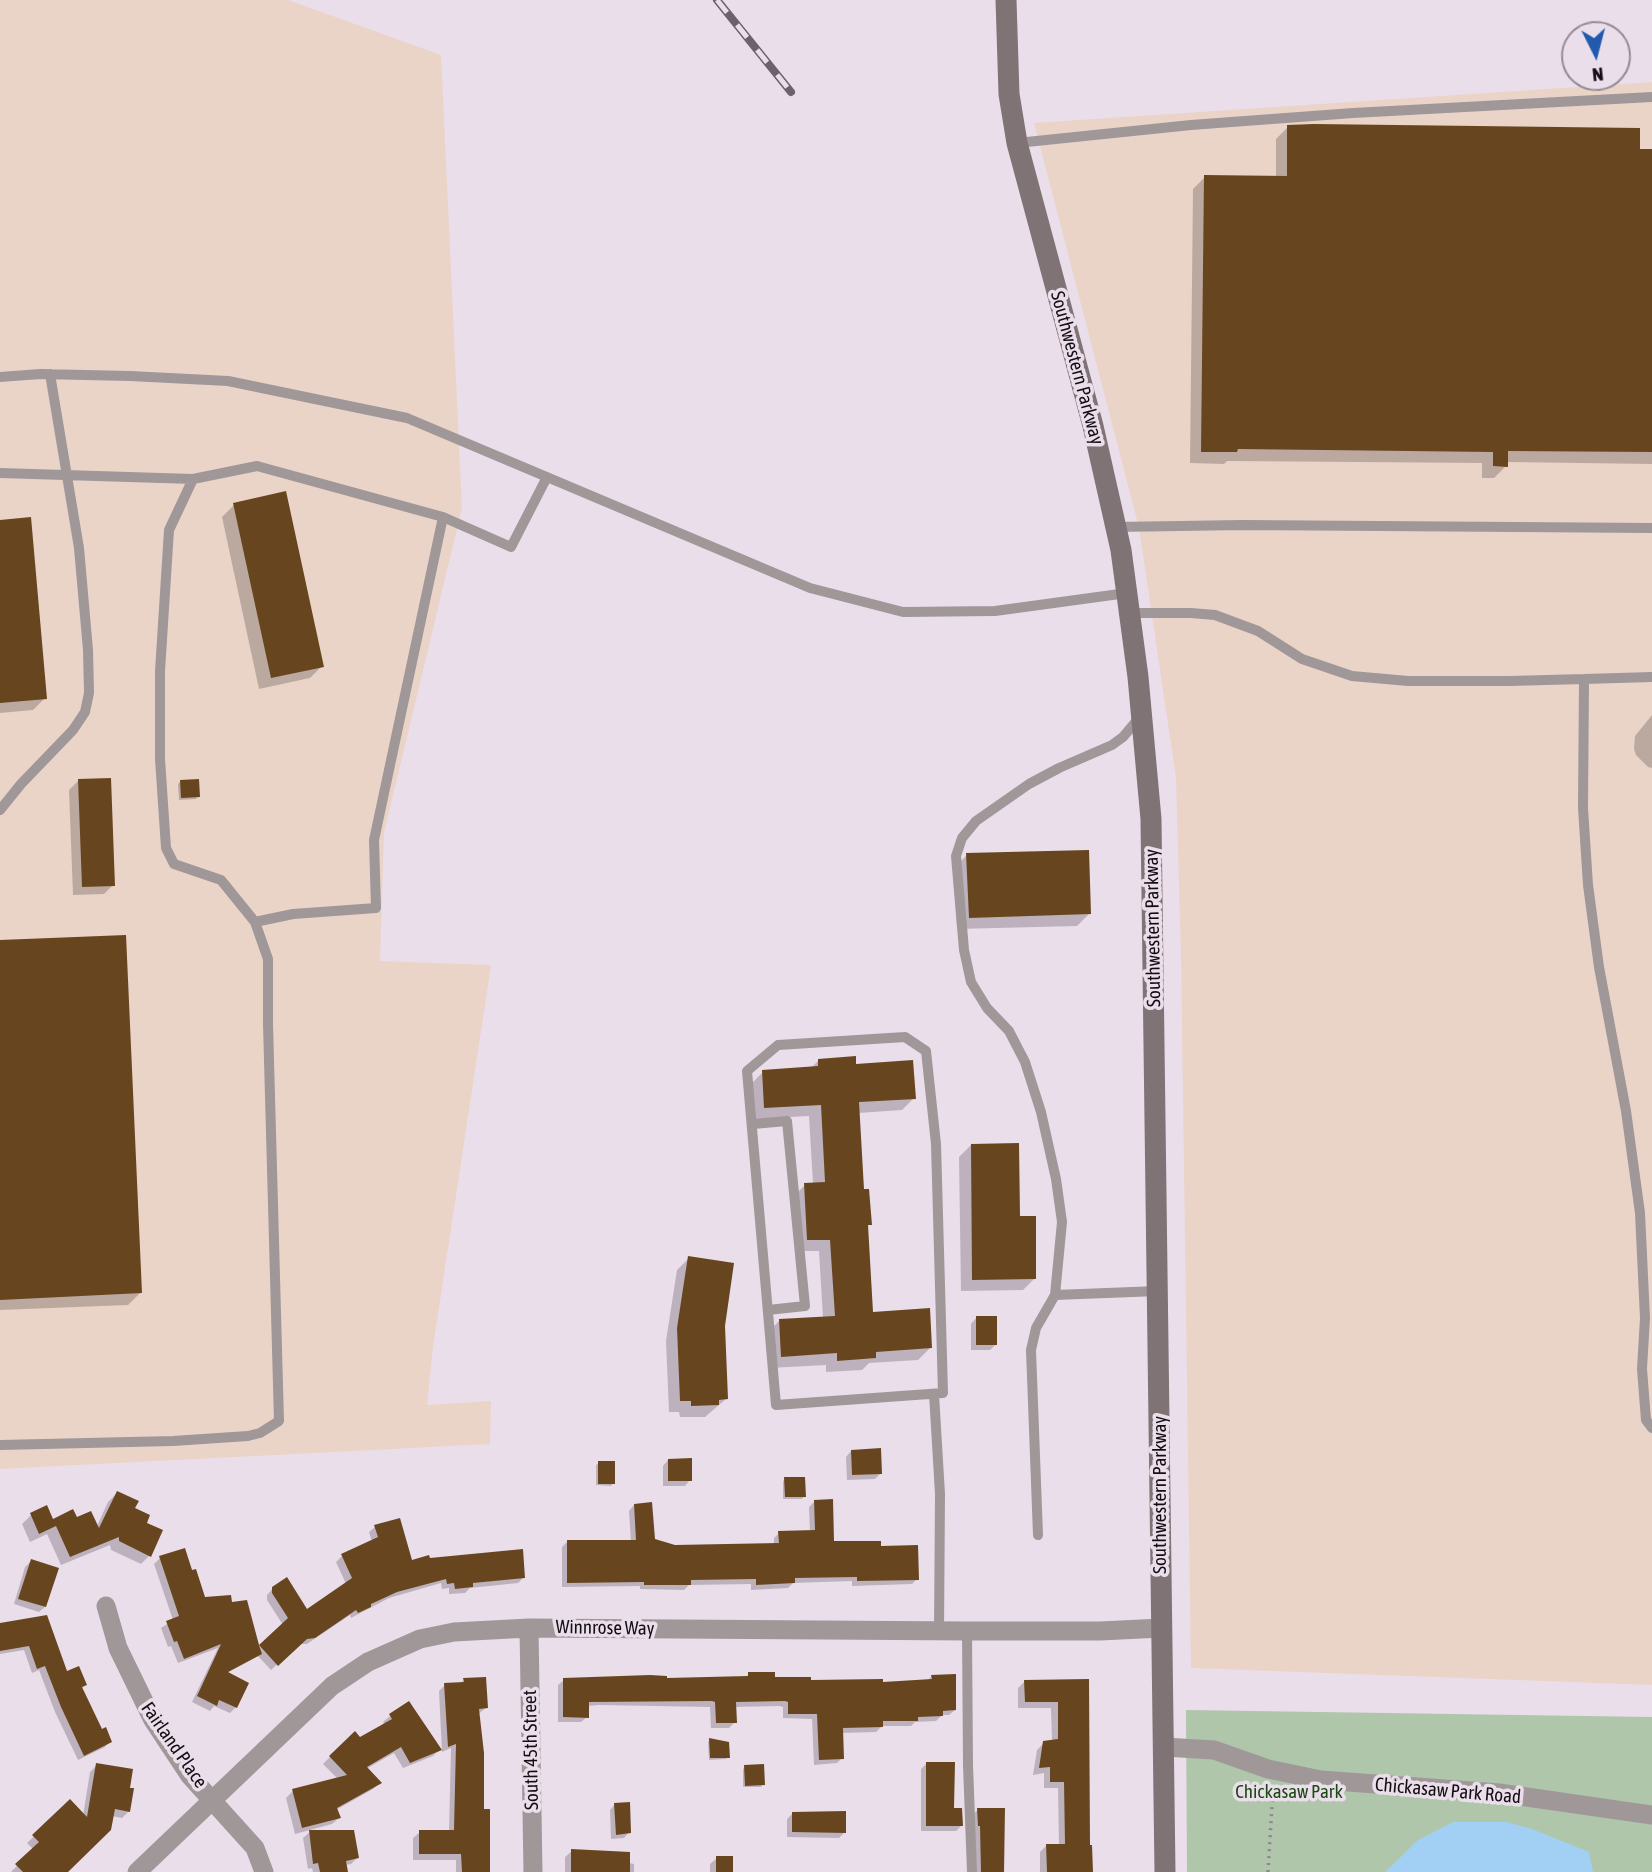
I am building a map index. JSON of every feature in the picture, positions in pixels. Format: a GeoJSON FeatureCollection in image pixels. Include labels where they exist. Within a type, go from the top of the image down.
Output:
{"type":"FeatureCollection","features":[{"type":"Feature","properties":{"kind":"street","name":"Southwestern Parkway"},"geometry":{"type":"LineString","coordinates":[[1006,0],[1009,94],[1017,143],[1093,426],[1115,527],[1142,715],[1151,819],[1165,1872]]}},
{"type":"Feature","properties":{"kind":"street","name":"Fairland Place"},"geometry":{"type":"LineString","coordinates":[[106,1606],[118,1648],[153,1720],[190,1776],[255,1848],[264,1872]]}},
{"type":"Feature","properties":{"kind":"street","name":"Winnrose Way"},"geometry":{"type":"LineString","coordinates":[[137,1872],[332,1686],[368,1662],[420,1639],[454,1632],[529,1628],[1100,1631],[1161,1628]]}},
{"type":"Feature","properties":{"kind":"street","name":"South 45th Street"},"geometry":{"type":"LineString","coordinates":[[529,1628],[533,1872]]}},
{"type":"Feature","properties":{"kind":"street","name":"Chickasaw Park Road"},"geometry":{"type":"LineString","coordinates":[[1164,1747],[1214,1750],[1278,1771],[1321,1780],[1499,1793],[1652,1815]]}},
{"type":"Feature","properties":{"kind":"lane"},"geometry":{"type":"LineString","coordinates":[[1017,143],[1191,125],[1353,113],[1652,97]]}},
{"type":"Feature","properties":{"kind":"lane"},"geometry":{"type":"LineString","coordinates":[[0,377],[50,374],[228,381],[407,418],[810,588],[903,612],[995,611],[1128,603],[1215,615],[1258,631],[1303,659],[1352,676],[1420,681],[1652,677]]}},
{"type":"Feature","properties":{"kind":"lane"},"geometry":{"type":"LineString","coordinates":[[0,810],[73,730],[85,712],[89,693],[79,548],[50,374]]}},
{"type":"Feature","properties":{"kind":"lane"},"geometry":{"type":"LineString","coordinates":[[0,473],[193,479],[257,466],[443,517],[510,547],[547,477]]}},
{"type":"Feature","properties":{"kind":"lane"},"geometry":{"type":"LineString","coordinates":[[0,1445],[173,1441],[248,1436],[260,1433],[279,1421],[268,959],[255,922],[221,880],[174,864],[166,848],[160,759],[160,683],[169,530],[193,479]]}},
{"type":"Feature","properties":{"kind":"lane"},"geometry":{"type":"LineString","coordinates":[[255,922],[293,914],[376,908],[374,840],[443,517]]}},
{"type":"Feature","properties":{"kind":"lane"},"geometry":{"type":"LineString","coordinates":[[1115,527],[1242,525],[1652,528]]}},
{"type":"Feature","properties":{"kind":"lane"},"geometry":{"type":"LineString","coordinates":[[1584,679],[1583,808],[1588,886],[1599,967],[1626,1111],[1640,1213],[1645,1318],[1642,1369],[1646,1420],[1652,1428]]}},
{"type":"Feature","properties":{"kind":"lane"},"geometry":{"type":"LineString","coordinates":[[1038,1535],[1031,1350],[1036,1328],[1055,1295],[1062,1223],[1056,1179],[1041,1112],[1025,1062],[1009,1031],[988,1008],[971,982],[964,950],[956,856],[962,838],[976,821],[1029,784],[1112,745],[1123,737],[1142,715]]}},
{"type":"Feature","properties":{"kind":"lane"},"geometry":{"type":"LineString","coordinates":[[905,1037],[926,1051],[936,1144],[943,1392],[776,1405],[753,1124],[747,1071],[778,1045],[905,1037]]}},
{"type":"Feature","properties":{"kind":"lane"},"geometry":{"type":"LineString","coordinates":[[753,1124],[787,1121],[805,1306],[768,1310]]}},
{"type":"Feature","properties":{"kind":"lane"},"geometry":{"type":"LineString","coordinates":[[1055,1295],[1159,1291]]}},
{"type":"Feature","properties":{"kind":"lane"},"geometry":{"type":"LineString","coordinates":[[934,1394],[940,1494],[939,1631]]}},
{"type":"Feature","properties":{"kind":"lane"},"geometry":{"type":"LineString","coordinates":[[967,1631],[972,1872]]}},
{"type":"Feature","properties":{"kind":"path"},"geometry":{"type":"LineString","coordinates":[[1269,1872],[1273,1786],[1278,1771]]}},
{"type":"Feature","properties":{"kind":"shaded area"},"geometry":{"type":"Polygon","coordinates":[[[0,0],[288,0],[441,55],[462,508],[384,833],[380,961],[491,965],[433,1347],[427,1405],[491,1401],[490,1444],[0,1469],[0,0]]]}},
{"type":"Feature","properties":{"kind":"shaded area"},"geometry":{"type":"Polygon","coordinates":[[[1652,82],[1652,1685],[1191,1668],[1176,778],[1139,528],[1034,123],[1561,88],[1561,91],[1631,91],[1631,83],[1652,82]]]}},
{"type":"Feature","properties":{"kind":"green space","name":"Chickasaw Park"},"geometry":{"type":"Polygon","coordinates":[[[1186,1710],[1652,1717],[1652,1872],[1187,1872],[1186,1710]]]}},
{"type":"Feature","properties":{"kind":"water"},"geometry":{"type":"Polygon","coordinates":[[[1453,1822],[1506,1822],[1532,1829],[1589,1852],[1593,1872],[1385,1872],[1418,1840],[1453,1822]]]}},
{"type":"Feature","properties":{"kind":"building"},"geometry":{"type":"Polygon","coordinates":[[[1287,125],[1640,128],[1640,149],[1652,149],[1652,452],[1508,451],[1508,467],[1493,466],[1493,452],[1238,449],[1237,452],[1201,452],[1204,175],[1287,176],[1287,125]]]}},
{"type":"Feature","properties":{"kind":"building"},"geometry":{"type":"Polygon","coordinates":[[[286,491],[324,667],[271,678],[233,503],[286,491]]]}},
{"type":"Feature","properties":{"kind":"building"},"geometry":{"type":"Polygon","coordinates":[[[31,517],[47,699],[0,703],[0,520],[31,517]]]}},
{"type":"Feature","properties":{"kind":"building"},"geometry":{"type":"Polygon","coordinates":[[[111,778],[115,886],[82,887],[78,779],[111,778]]]}},
{"type":"Feature","properties":{"kind":"building"},"geometry":{"type":"Polygon","coordinates":[[[199,779],[200,797],[181,798],[180,780],[199,779]]]}},
{"type":"Feature","properties":{"kind":"building"},"geometry":{"type":"Polygon","coordinates":[[[1089,850],[1091,914],[969,918],[966,853],[1089,850]]]}},
{"type":"Feature","properties":{"kind":"building"},"geometry":{"type":"Polygon","coordinates":[[[126,935],[142,1293],[0,1300],[0,940],[126,935]]]}},
{"type":"Feature","properties":{"kind":"building"},"geometry":{"type":"Polygon","coordinates":[[[856,1056],[856,1064],[913,1060],[916,1099],[859,1102],[864,1189],[869,1189],[872,1225],[868,1225],[873,1312],[930,1308],[932,1348],[876,1352],[876,1358],[837,1361],[837,1353],[781,1357],[779,1319],[835,1316],[830,1240],[807,1240],[804,1183],[825,1182],[821,1105],[764,1108],[762,1070],[818,1066],[818,1059],[856,1056]]]}},
{"type":"Feature","properties":{"kind":"building"},"geometry":{"type":"Polygon","coordinates":[[[1019,1143],[1020,1216],[1036,1216],[1036,1279],[972,1280],[971,1144],[1019,1143]]]}},
{"type":"Feature","properties":{"kind":"building"},"geometry":{"type":"Polygon","coordinates":[[[688,1256],[734,1263],[725,1326],[728,1399],[719,1400],[719,1405],[691,1406],[691,1401],[680,1401],[677,1328],[688,1256]]]}},
{"type":"Feature","properties":{"kind":"building"},"geometry":{"type":"Polygon","coordinates":[[[976,1316],[997,1316],[997,1345],[976,1345],[976,1316]]]}},
{"type":"Feature","properties":{"kind":"building"},"geometry":{"type":"Polygon","coordinates":[[[881,1448],[882,1474],[852,1475],[851,1450],[881,1448]]]}},
{"type":"Feature","properties":{"kind":"building"},"geometry":{"type":"Polygon","coordinates":[[[692,1458],[692,1481],[668,1481],[668,1459],[692,1458]]]}},
{"type":"Feature","properties":{"kind":"building"},"geometry":{"type":"Polygon","coordinates":[[[598,1461],[615,1461],[615,1484],[598,1484],[598,1461]]]}},
{"type":"Feature","properties":{"kind":"building"},"geometry":{"type":"Polygon","coordinates":[[[784,1477],[805,1477],[806,1497],[785,1497],[784,1477]]]}},
{"type":"Feature","properties":{"kind":"building"},"geometry":{"type":"Polygon","coordinates":[[[117,1491],[139,1501],[135,1508],[150,1515],[147,1523],[163,1530],[151,1557],[119,1541],[119,1537],[70,1557],[56,1526],[39,1534],[30,1513],[47,1505],[53,1519],[73,1509],[77,1517],[91,1511],[99,1528],[117,1491]]]}},
{"type":"Feature","properties":{"kind":"building"},"geometry":{"type":"Polygon","coordinates":[[[833,1499],[834,1541],[881,1541],[881,1546],[918,1545],[919,1580],[795,1578],[795,1583],[756,1585],[756,1579],[691,1580],[691,1585],[644,1585],[644,1582],[567,1583],[567,1540],[636,1540],[634,1504],[652,1502],[655,1539],[675,1545],[779,1543],[778,1531],[815,1530],[814,1500],[833,1499]]]}},
{"type":"Feature","properties":{"kind":"building"},"geometry":{"type":"Polygon","coordinates":[[[400,1518],[412,1560],[429,1555],[430,1558],[523,1549],[525,1578],[473,1583],[473,1587],[455,1589],[454,1583],[447,1584],[446,1579],[397,1592],[358,1613],[356,1610],[315,1638],[307,1639],[278,1666],[259,1645],[288,1618],[272,1593],[272,1587],[287,1577],[307,1609],[352,1578],[341,1554],[378,1537],[374,1525],[400,1518]]]}},
{"type":"Feature","properties":{"kind":"building"},"geometry":{"type":"Polygon","coordinates":[[[185,1548],[192,1570],[196,1569],[205,1597],[231,1595],[232,1602],[247,1600],[262,1654],[228,1672],[249,1683],[237,1708],[219,1700],[217,1706],[197,1696],[221,1644],[184,1659],[166,1621],[179,1616],[159,1556],[185,1548]]]}},
{"type":"Feature","properties":{"kind":"building"},"geometry":{"type":"Polygon","coordinates":[[[31,1559],[59,1568],[46,1607],[18,1599],[31,1559]]]}},
{"type":"Feature","properties":{"kind":"building"},"geometry":{"type":"Polygon","coordinates":[[[47,1615],[67,1671],[79,1666],[87,1685],[82,1687],[102,1729],[106,1727],[112,1742],[84,1756],[45,1666],[37,1669],[29,1646],[0,1651],[0,1623],[47,1615]]]}},
{"type":"Feature","properties":{"kind":"building"},"geometry":{"type":"Polygon","coordinates":[[[748,1672],[775,1672],[775,1677],[811,1677],[811,1680],[883,1679],[883,1682],[932,1679],[931,1675],[956,1674],[956,1710],[943,1711],[943,1716],[918,1717],[918,1721],[883,1721],[883,1727],[843,1728],[844,1759],[819,1760],[817,1714],[788,1714],[788,1702],[785,1701],[736,1702],[737,1723],[716,1723],[715,1702],[712,1701],[589,1702],[589,1718],[563,1717],[563,1678],[748,1676],[748,1672]]]}},
{"type":"Feature","properties":{"kind":"building"},"geometry":{"type":"Polygon","coordinates":[[[486,1677],[488,1708],[479,1709],[484,1753],[484,1809],[490,1809],[490,1872],[462,1872],[461,1854],[419,1854],[419,1830],[454,1830],[456,1744],[448,1747],[444,1683],[464,1682],[463,1678],[486,1677]]]}},
{"type":"Feature","properties":{"kind":"building"},"geometry":{"type":"Polygon","coordinates":[[[1089,1679],[1090,1845],[1093,1872],[1047,1872],[1046,1844],[1065,1844],[1064,1782],[1050,1782],[1050,1767],[1039,1768],[1043,1741],[1058,1739],[1058,1702],[1025,1702],[1024,1680],[1089,1679]]]}},
{"type":"Feature","properties":{"kind":"building"},"geometry":{"type":"Polygon","coordinates":[[[409,1701],[442,1750],[410,1763],[401,1747],[367,1767],[382,1783],[337,1808],[341,1818],[302,1828],[292,1789],[347,1775],[329,1756],[355,1731],[360,1737],[392,1719],[389,1714],[409,1701]]]}},
{"type":"Feature","properties":{"kind":"building"},"geometry":{"type":"Polygon","coordinates":[[[709,1738],[729,1742],[730,1758],[710,1758],[709,1738]]]}},
{"type":"Feature","properties":{"kind":"building"},"geometry":{"type":"Polygon","coordinates":[[[926,1762],[955,1762],[954,1808],[962,1808],[963,1826],[926,1826],[926,1762]]]}},
{"type":"Feature","properties":{"kind":"building"},"geometry":{"type":"Polygon","coordinates":[[[96,1763],[133,1769],[130,1788],[134,1788],[130,1812],[115,1809],[111,1830],[68,1872],[23,1872],[15,1864],[39,1842],[32,1835],[70,1799],[87,1817],[96,1763]]]}},
{"type":"Feature","properties":{"kind":"building"},"geometry":{"type":"Polygon","coordinates":[[[764,1764],[765,1785],[745,1786],[744,1765],[764,1764]]]}},
{"type":"Feature","properties":{"kind":"building"},"geometry":{"type":"Polygon","coordinates":[[[630,1802],[631,1833],[616,1835],[614,1803],[630,1802]]]}},
{"type":"Feature","properties":{"kind":"building"},"geometry":{"type":"Polygon","coordinates":[[[977,1808],[1005,1808],[1004,1872],[981,1872],[977,1808]]]}},
{"type":"Feature","properties":{"kind":"building"},"geometry":{"type":"Polygon","coordinates":[[[846,1811],[846,1833],[792,1832],[792,1812],[846,1811]]]}},
{"type":"Feature","properties":{"kind":"building"},"geometry":{"type":"Polygon","coordinates":[[[309,1830],[354,1830],[359,1858],[346,1861],[348,1872],[320,1872],[318,1863],[313,1864],[309,1830]]]}},
{"type":"Feature","properties":{"kind":"building"},"geometry":{"type":"Polygon","coordinates":[[[571,1849],[630,1852],[630,1872],[571,1872],[571,1849]]]}},
{"type":"Feature","properties":{"kind":"building"},"geometry":{"type":"Polygon","coordinates":[[[716,1856],[733,1856],[733,1872],[716,1872],[716,1856]]]}},
{"type":"Feature","properties":{"kind":"railway"},"geometry":{"type":"LineString","coordinates":[[717,0],[791,92]]}}]}
